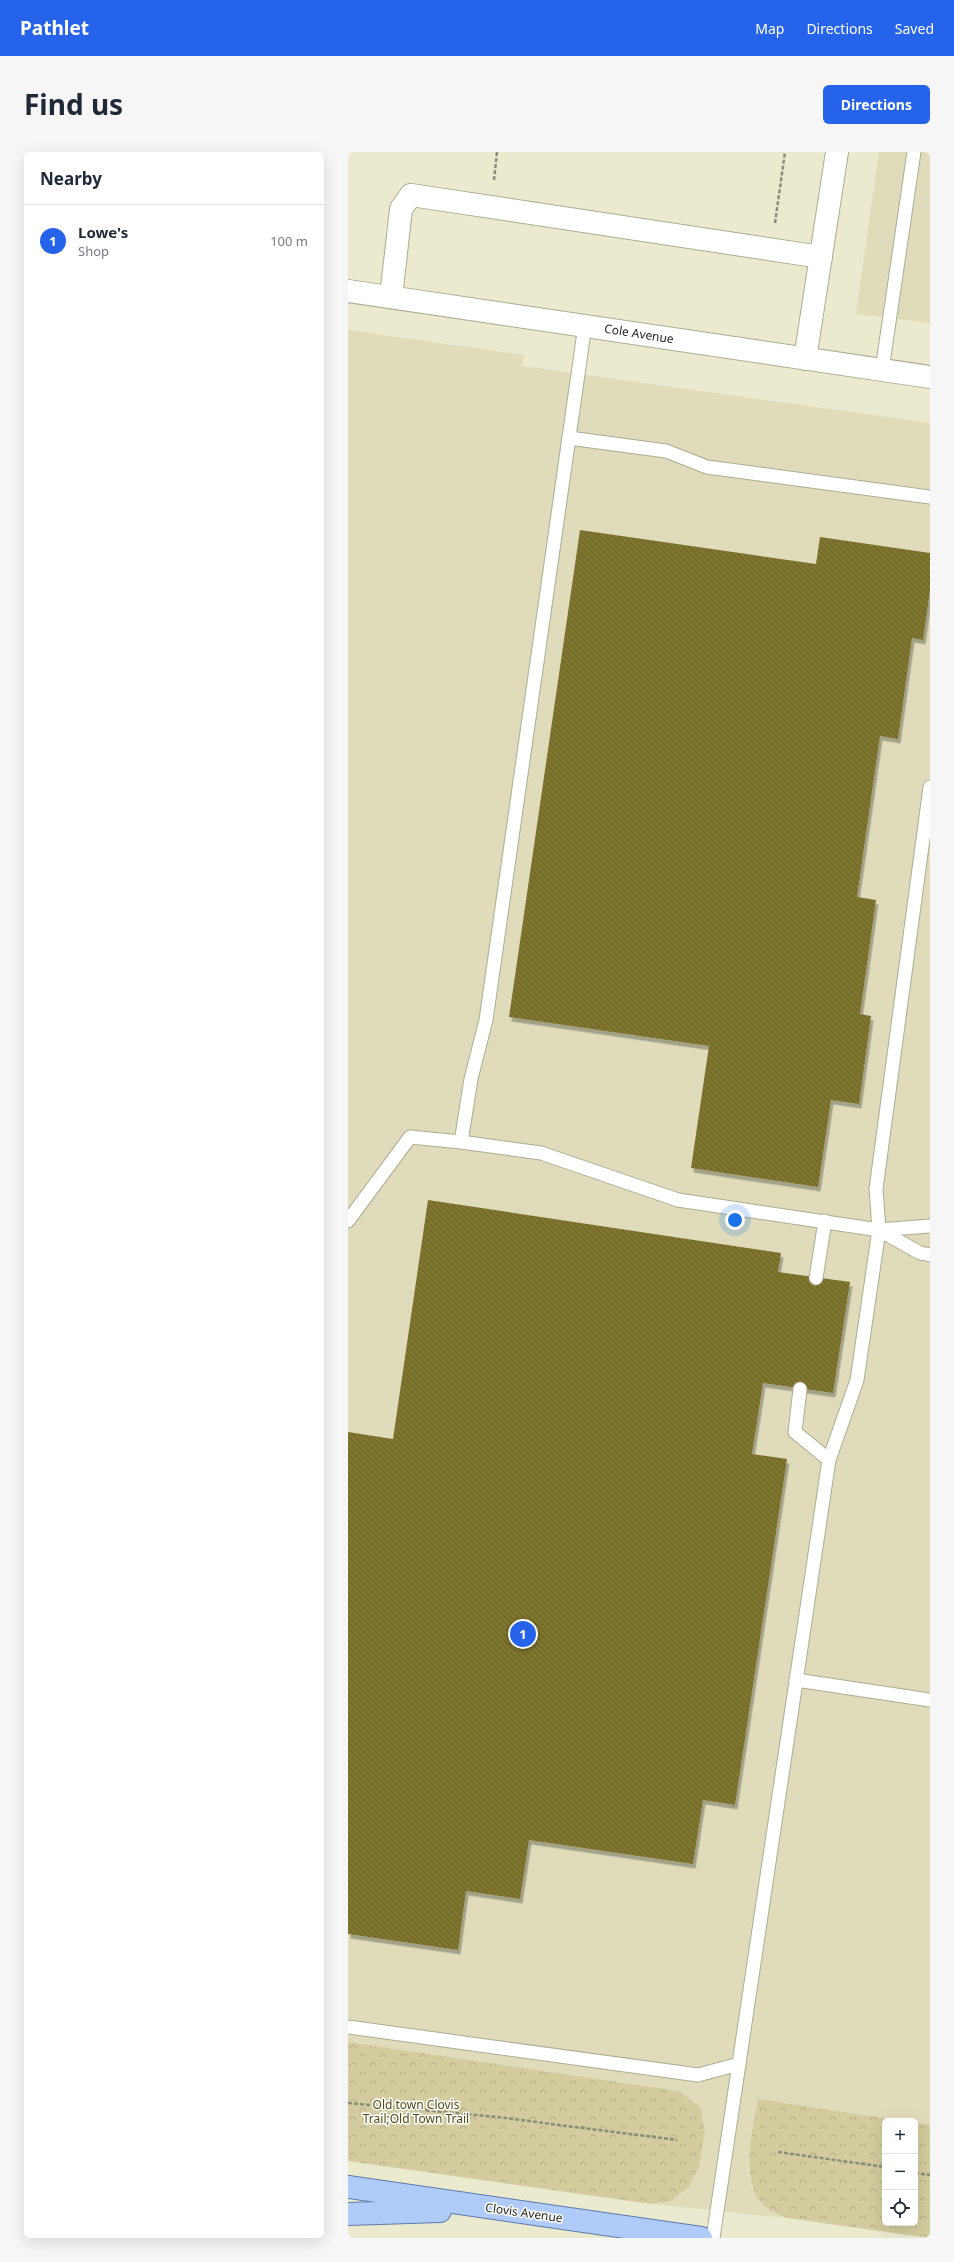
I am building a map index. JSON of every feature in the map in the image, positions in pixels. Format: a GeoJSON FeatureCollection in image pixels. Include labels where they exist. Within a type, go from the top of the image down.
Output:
{"type":"FeatureCollection","features":[{"type":"Feature","properties":{"kind":"main road","name":"Clovis Avenue"},"geometry":{"type":"LineString","coordinates":[[348,2187],[701,2238]]}},
{"type":"Feature","properties":{"kind":"main road"},"geometry":{"type":"LineString","coordinates":[[348,2214],[496,2209]]}},
{"type":"Feature","properties":{"kind":"street"},"geometry":{"type":"LineString","coordinates":[[805,359],[837,152]]}},
{"type":"Feature","properties":{"kind":"street"},"geometry":{"type":"LineString","coordinates":[[391,297],[401,209],[411,195],[820,257]]}},
{"type":"Feature","properties":{"kind":"street","name":"Cole Avenue"},"geometry":{"type":"LineString","coordinates":[[348,291],[585,325],[930,378]]}},
{"type":"Feature","properties":{"kind":"lane"},"geometry":{"type":"LineString","coordinates":[[882,370],[914,152]]}},
{"type":"Feature","properties":{"kind":"lane"},"geometry":{"type":"LineString","coordinates":[[461,1142],[471,1079],[486,1020],[585,325]]}},
{"type":"Feature","properties":{"kind":"lane"},"geometry":{"type":"LineString","coordinates":[[569,438],[666,450],[707,467],[930,497]]}},
{"type":"Feature","properties":{"kind":"lane"},"geometry":{"type":"LineString","coordinates":[[713,2238],[829,1460],[857,1380],[880,1230],[876,1189],[930,787]]}},
{"type":"Feature","properties":{"kind":"lane"},"geometry":{"type":"LineString","coordinates":[[348,1221],[410,1137],[461,1142],[541,1153],[678,1200],[880,1230],[930,1226]]}},
{"type":"Feature","properties":{"kind":"lane"},"geometry":{"type":"LineString","coordinates":[[816,1278],[825,1221]]}},
{"type":"Feature","properties":{"kind":"lane"},"geometry":{"type":"LineString","coordinates":[[880,1230],[920,1254],[930,1255]]}},
{"type":"Feature","properties":{"kind":"lane"},"geometry":{"type":"LineString","coordinates":[[800,1389],[795,1432],[829,1460]]}},
{"type":"Feature","properties":{"kind":"lane"},"geometry":{"type":"LineString","coordinates":[[796,1680],[930,1700]]}},
{"type":"Feature","properties":{"kind":"lane"},"geometry":{"type":"LineString","coordinates":[[348,2027],[698,2075],[739,2064]]}},
{"type":"Feature","properties":{"kind":"path"},"geometry":{"type":"LineString","coordinates":[[771,249],[785,152]]}},
{"type":"Feature","properties":{"kind":"path"},"geometry":{"type":"LineString","coordinates":[[348,2103],[497,2117],[677,2140]]}},
{"type":"Feature","properties":{"kind":"path"},"geometry":{"type":"LineString","coordinates":[[778,2152],[882,2167]]}},
{"type":"Feature","properties":{"kind":"path"},"geometry":{"type":"LineString","coordinates":[[918,2174],[930,2176]]}},
{"type":"Feature","properties":{"kind":"shaded area"},"geometry":{"type":"Polygon","coordinates":[[[879,152],[930,152],[930,323],[856,314],[879,152]]]}},
{"type":"Feature","properties":{"kind":"shaded area"},"geometry":{"type":"Polygon","coordinates":[[[348,330],[524,355],[522,366],[930,423],[930,2125],[918,2123],[918,2118],[883,2118],[758,2099],[748,2169],[752,2187],[767,2208],[787,2218],[651,2204],[671,2201],[689,2187],[705,2130],[700,2107],[679,2091],[348,2042],[348,330]]]}},
{"type":"Feature","properties":{"kind":"green space","name":"Old town Clovis Trail;Old Town Trail"},"geometry":{"type":"Polygon","coordinates":[[[348,2042],[679,2091],[700,2107],[705,2130],[699,2167],[689,2187],[671,2201],[651,2204],[348,2161],[348,2042]]]}},
{"type":"Feature","properties":{"kind":"green space"},"geometry":{"type":"Polygon","coordinates":[[[758,2099],[883,2118],[882,2118],[882,2226],[918,2226],[918,2123],[930,2125],[930,2238],[787,2218],[774,2212],[767,2208],[758,2198],[752,2186],[749,2157],[758,2099]]]}},
{"type":"Feature","properties":{"kind":"building"},"geometry":{"type":"Polygon","coordinates":[[[580,530],[816,564],[820,537],[930,553],[930,590],[923,640],[912,638],[898,739],[880,736],[857,897],[876,900],[860,1014],[871,1016],[859,1104],[831,1100],[818,1187],[691,1168],[709,1046],[509,1017],[580,530]]]}},
{"type":"Feature","properties":{"kind":"building"},"geometry":{"type":"Polygon","coordinates":[[[428,1200],[781,1253],[778,1272],[850,1282],[833,1393],[763,1383],[752,1454],[787,1459],[735,1805],[703,1800],[693,1864],[529,1840],[520,1899],[466,1891],[458,1950],[348,1934],[348,1432],[393,1439],[428,1200]]]}},
{"type":"Feature","properties":{"kind":"place","name":"Lowe's"},"geometry":{"type":"Point","coordinates":[523,1634]}}]}
